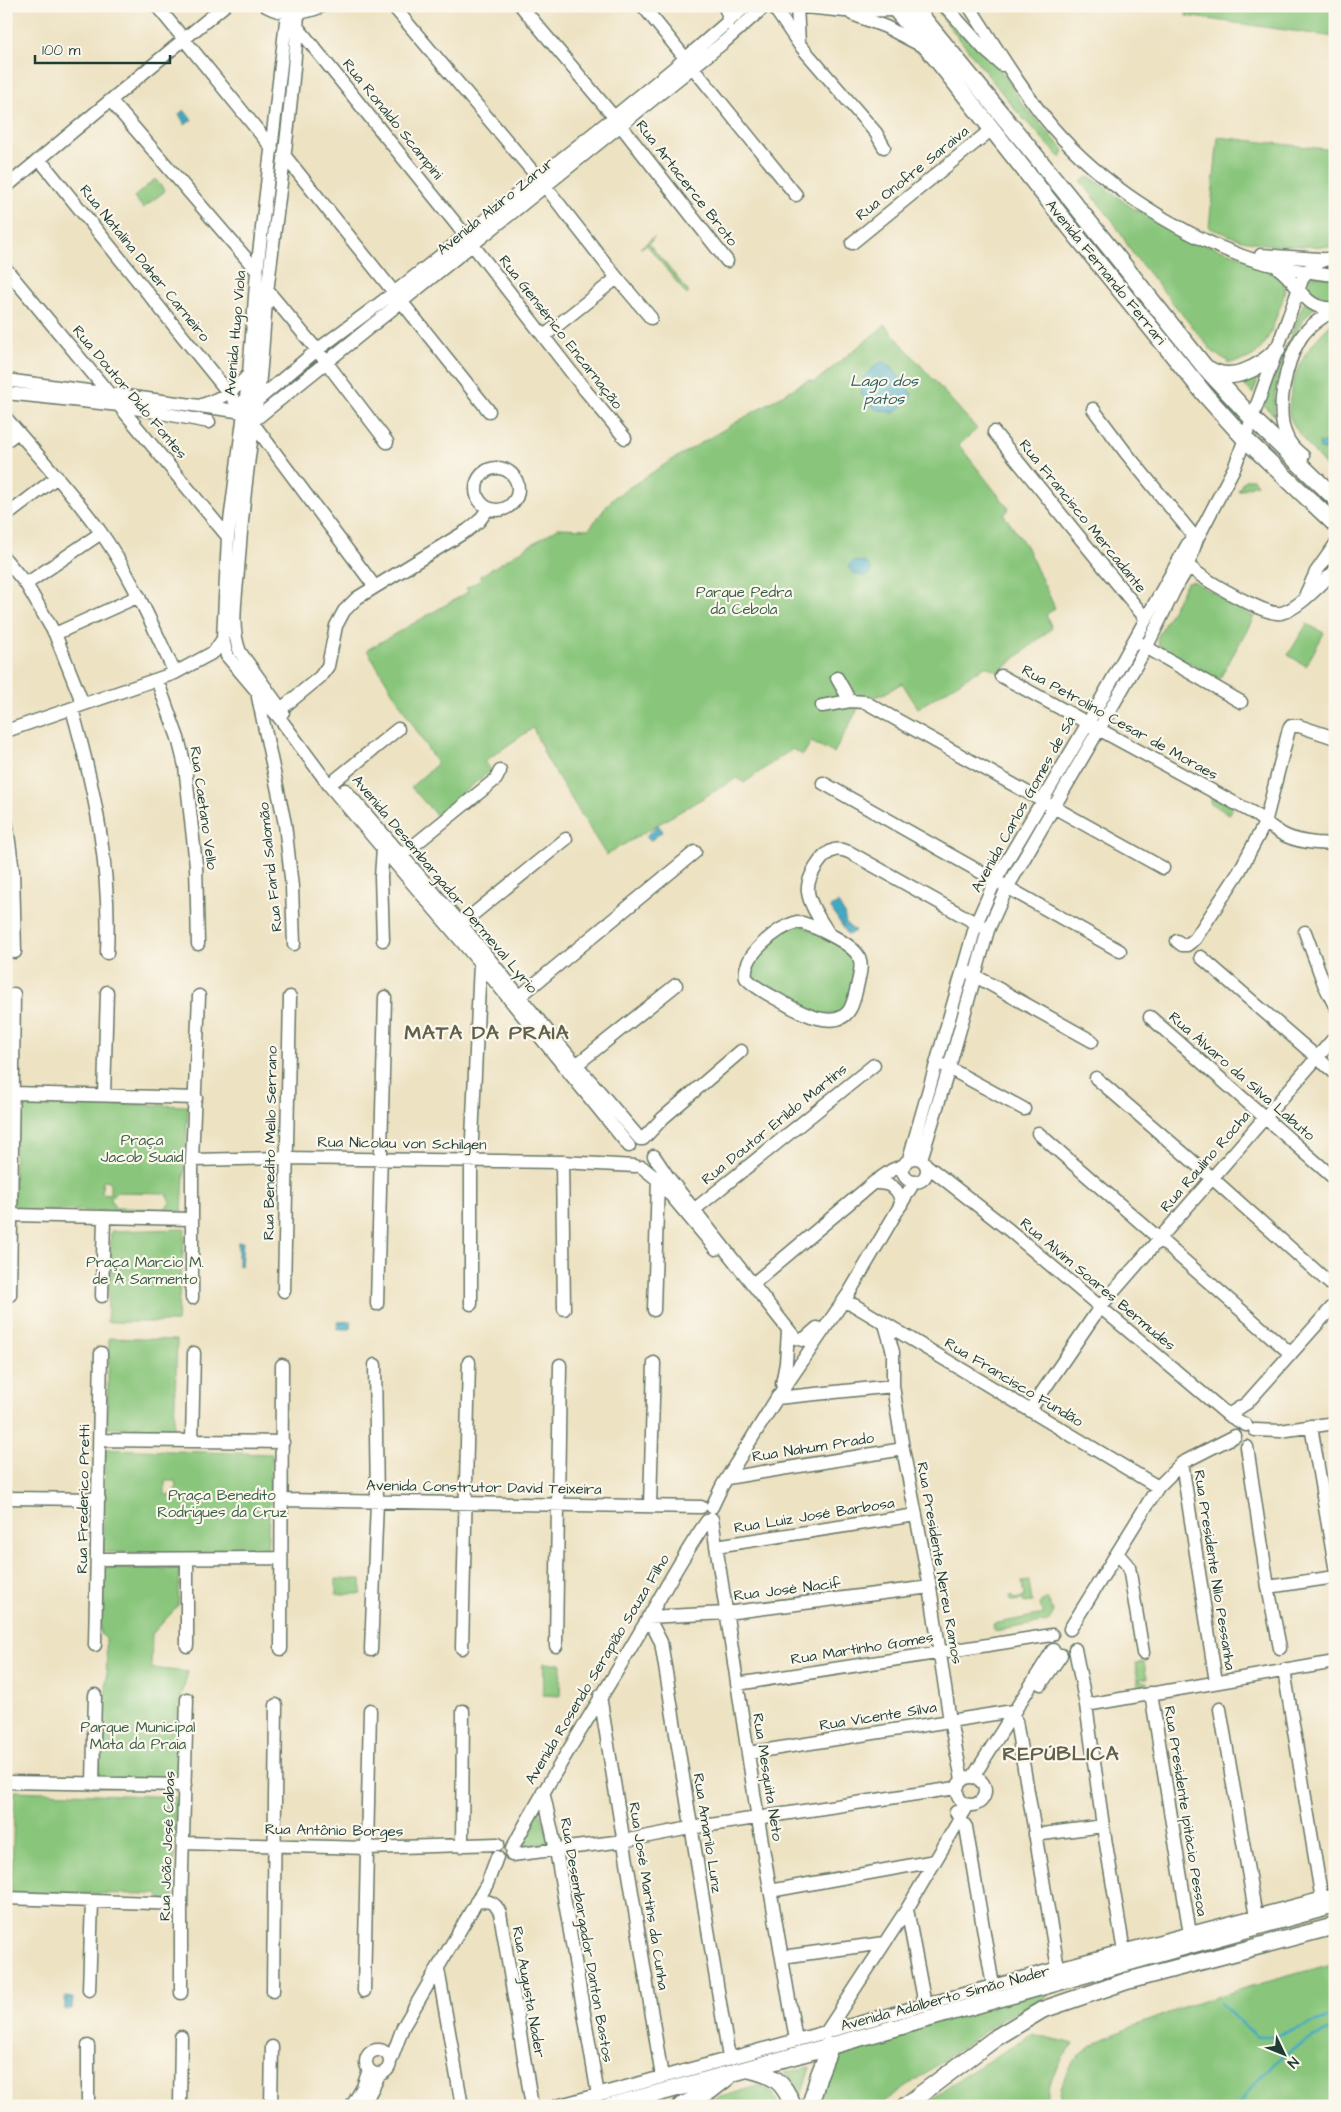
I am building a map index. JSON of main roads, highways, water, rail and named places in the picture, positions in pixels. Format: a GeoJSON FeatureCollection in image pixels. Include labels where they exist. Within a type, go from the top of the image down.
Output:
{"type":"FeatureCollection","features":[{"type":"Feature","properties":{"kind":"main road","name":"Avenida Fernando Ferrari"},"geometry":{"type":"LineString","coordinates":[[913,6],[1204,366],[1251,417],[1335,498]]}},
{"type":"Feature","properties":{"kind":"main road","name":"Avenida Fernando Ferrari"},"geometry":{"type":"LineString","coordinates":[[896,8],[1207,397],[1244,439],[1335,524]]}},
{"type":"Feature","properties":{"kind":"main road"},"geometry":{"type":"LineString","coordinates":[[1204,366],[1216,374],[1223,375],[1242,372],[1257,367],[1277,350]]}},
{"type":"Feature","properties":{"kind":"main road","name":"Avenida Adalberto Simão Nader"},"geometry":{"type":"LineString","coordinates":[[604,2100],[737,2066],[824,2049],[1328,1902]]}},
{"type":"Feature","properties":{"kind":"main road"},"geometry":{"type":"LineString","coordinates":[[905,2106],[1019,2022],[1063,2002],[1127,1981],[1335,1926]]}},
{"type":"Feature","properties":{"kind":"main road"},"geometry":{"type":"LineString","coordinates":[[810,2106],[824,2049]]}},
{"type":"Feature","properties":{"kind":"main road"},"geometry":{"type":"LineString","coordinates":[[681,2106],[710,2092],[737,2066],[771,2076],[784,2086],[793,2106]]}},
{"type":"Feature","properties":{"kind":"water"},"geometry":{"type":"Polygon","coordinates":[[[184,110],[192,120],[185,125],[179,114],[184,110]]]}},
{"type":"Feature","properties":{"kind":"water","name":"Lago dos patos"},"geometry":{"type":"Polygon","coordinates":[[[881,362],[885,362],[893,369],[912,394],[910,400],[894,413],[875,409],[861,394],[863,379],[881,362]]]}},
{"type":"Feature","properties":{"kind":"water"},"geometry":{"type":"Polygon","coordinates":[[[1319,442],[1327,444],[1335,442],[1335,452],[1320,449],[1319,442]]]}},
{"type":"Feature","properties":{"kind":"water"},"geometry":{"type":"Polygon","coordinates":[[[853,561],[865,562],[871,569],[871,573],[864,576],[855,574],[848,566],[853,561]]]}},
{"type":"Feature","properties":{"kind":"water"},"geometry":{"type":"Polygon","coordinates":[[[658,825],[663,831],[650,841],[646,836],[658,825]]]}},
{"type":"Feature","properties":{"kind":"water"},"geometry":{"type":"Polygon","coordinates":[[[838,903],[844,913],[846,924],[855,931],[848,935],[830,907],[838,903]]]}},
{"type":"Feature","properties":{"kind":"water"},"geometry":{"type":"Polygon","coordinates":[[[238,1242],[243,1242],[241,1266],[238,1265],[238,1242]]]}},
{"type":"Feature","properties":{"kind":"water"},"geometry":{"type":"Polygon","coordinates":[[[351,1321],[350,1329],[338,1329],[338,1322],[351,1321]]]}},
{"type":"Feature","properties":{"kind":"water"},"geometry":{"type":"Polygon","coordinates":[[[65,1997],[73,1998],[72,2010],[65,2010],[65,1997]]]}},
{"type":"Feature","properties":{"kind":"waterway"},"geometry":{"type":"LineString","coordinates":[[1220,2003],[1257,2037],[1272,2037],[1335,2016]]}},
{"type":"Feature","properties":{"kind":"waterway"},"geometry":{"type":"LineString","coordinates":[[1239,2106],[1257,2081],[1280,2059],[1306,2041],[1335,2029]]}},
{"type":"Feature","properties":{"kind":"district","name":"MATA DA PRAIA"},"geometry":{"type":"Point","coordinates":[487,1032]}},
{"type":"Feature","properties":{"kind":"district","name":"REPÚBLICA"},"geometry":{"type":"Point","coordinates":[1061,1753]}},
{"type":"Feature","properties":{"kind":"park label","name":"Parque Pedra da Cebola"},"geometry":{"type":"Point","coordinates":[744,600]}},
{"type":"Feature","properties":{"kind":"park label","name":"Praça Jacob Suaid"},"geometry":{"type":"Point","coordinates":[142,1148]}},
{"type":"Feature","properties":{"kind":"park label","name":"Praça Marcio M. de A Sarmento"},"geometry":{"type":"Point","coordinates":[145,1270]}},
{"type":"Feature","properties":{"kind":"park label","name":"Praça Benedito Rodrigues da Cruz"},"geometry":{"type":"Point","coordinates":[222,1504]}},
{"type":"Feature","properties":{"kind":"park label","name":"Parque Municipal Mata da Praia"},"geometry":{"type":"Point","coordinates":[138,1736]}}]}
